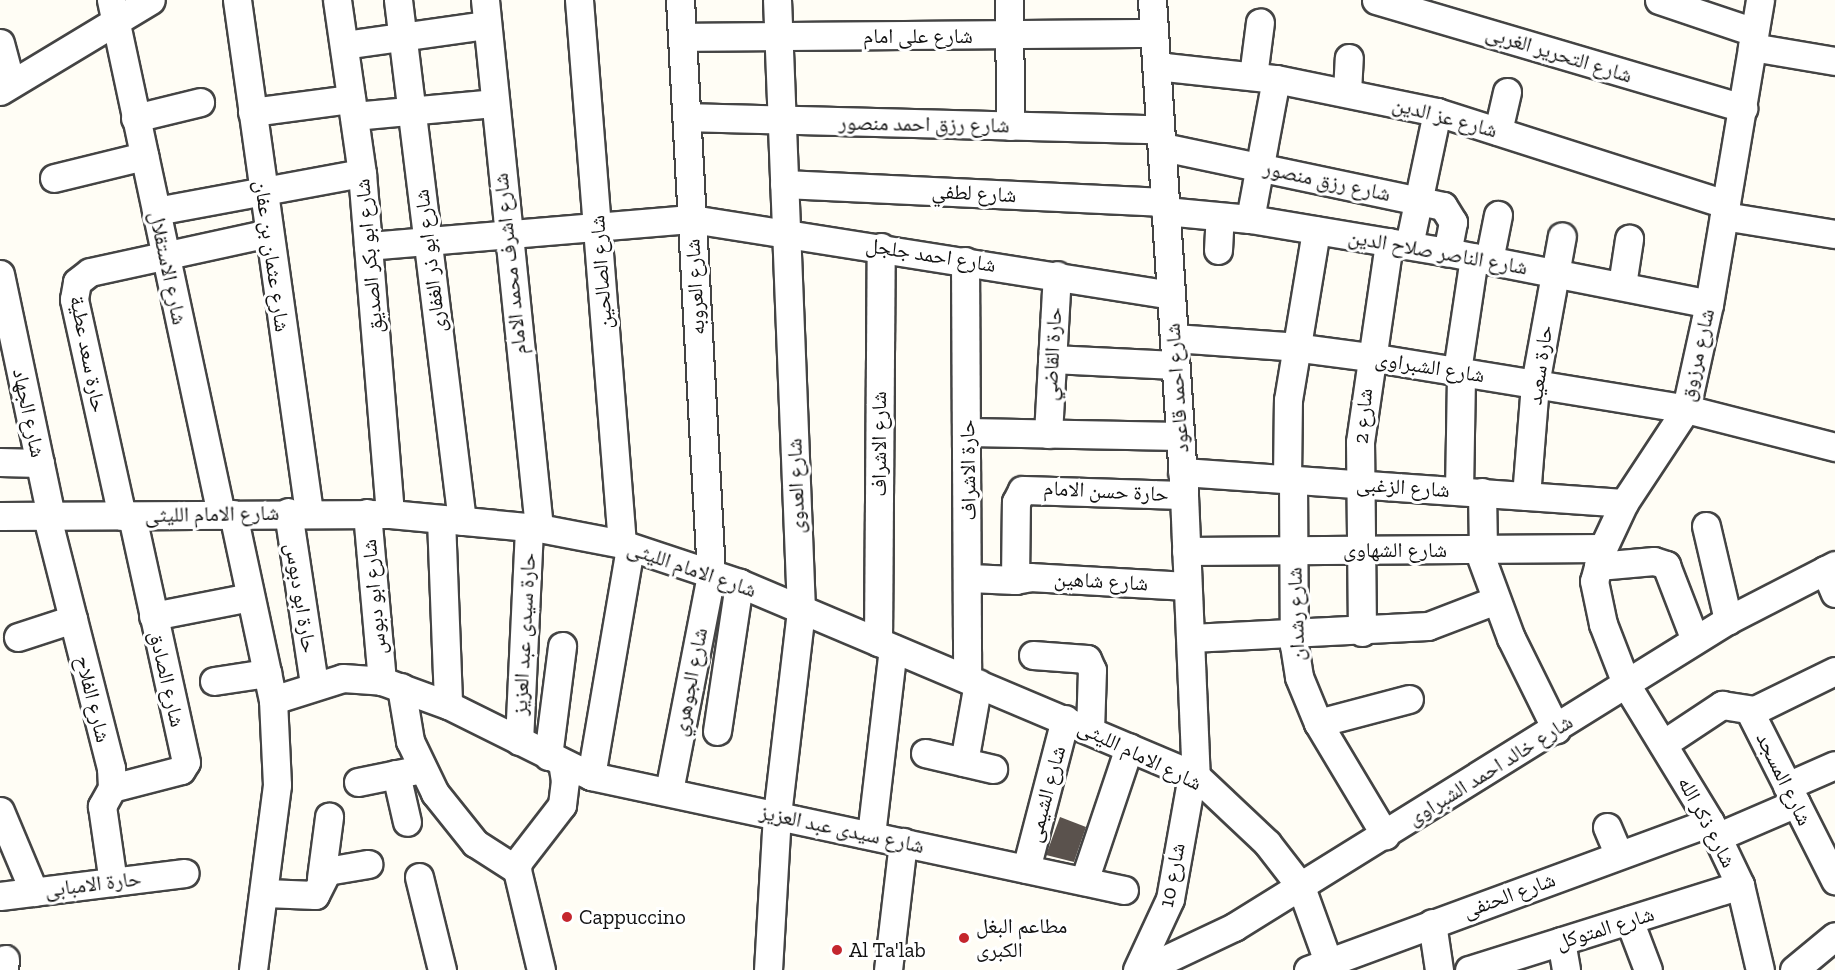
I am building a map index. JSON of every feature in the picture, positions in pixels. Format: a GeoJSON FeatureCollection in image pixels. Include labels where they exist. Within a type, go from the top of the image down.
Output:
{"type":"FeatureCollection","features":[{"type":"Feature","properties":{"kind":"street"},"geometry":{"type":"LineString","coordinates":[[0,43],[6,87],[114,10],[151,0]]}},
{"type":"Feature","properties":{"kind":"street","name":"شارع عثمان بن عفان"},"geometry":{"type":"LineString","coordinates":[[237,0],[269,233],[298,512]]}},
{"type":"Feature","properties":{"kind":"street","name":"شارع ابو بكر الصديق"},"geometry":{"type":"LineString","coordinates":[[337,0],[362,173],[368,246],[378,513]]}},
{"type":"Feature","properties":{"kind":"street","name":"شارع ابو ذر الغفارى"},"geometry":{"type":"LineString","coordinates":[[398,0],[427,242],[451,520],[448,705]]}},
{"type":"Feature","properties":{"kind":"street","name":"شارع الصالحين"},"geometry":{"type":"LineString","coordinates":[[579,0],[626,545],[591,776]]}},
{"type":"Feature","properties":{"kind":"street","name":"شارع العروبه"},"geometry":{"type":"LineString","coordinates":[[680,0],[711,574]]}},
{"type":"Feature","properties":{"kind":"street","name":"شارع العدوى"},"geometry":{"type":"LineString","coordinates":[[768,970],[777,815],[801,610],[777,0]]}},
{"type":"Feature","properties":{"kind":"street"},"geometry":{"type":"LineString","coordinates":[[1009,0],[1010,126]]}},
{"type":"Feature","properties":{"kind":"street","name":"شارع احمد قاعود"},"geometry":{"type":"LineString","coordinates":[[1152,0],[1183,483],[1191,638],[1194,776]]}},
{"type":"Feature","properties":{"kind":"street","name":"شارع التحرير الغربى"},"geometry":{"type":"LineString","coordinates":[[1376,0],[1743,108]]}},
{"type":"Feature","properties":{"kind":"street"},"geometry":{"type":"LineString","coordinates":[[1659,0],[1753,39],[1835,61]]}},
{"type":"Feature","properties":{"kind":"street","name":"شارع مرزوق"},"geometry":{"type":"LineString","coordinates":[[1627,686],[1603,624],[1594,581],[1601,557],[1624,502],[1686,409],[1709,304],[1760,0]]}},
{"type":"Feature","properties":{"kind":"street","name":"شارع الاستقلال"},"geometry":{"type":"LineString","coordinates":[[114,10],[166,256],[273,700],[277,785],[265,893],[253,970]]}},
{"type":"Feature","properties":{"kind":"street"},"geometry":{"type":"LineString","coordinates":[[344,45],[402,37],[486,12]]}},
{"type":"Feature","properties":{"kind":"street","name":"شارع اشرف محمد الامام"},"geometry":{"type":"LineString","coordinates":[[486,12],[534,527]]}},
{"type":"Feature","properties":{"kind":"street"},"geometry":{"type":"LineString","coordinates":[[1250,219],[1262,166],[1264,77],[1260,22]]}},
{"type":"Feature","properties":{"kind":"street","name":"شارع على امام"},"geometry":{"type":"LineString","coordinates":[[682,37],[1154,33]]}},
{"type":"Feature","properties":{"kind":"street"},"geometry":{"type":"LineString","coordinates":[[1347,92],[1349,58]]}},
{"type":"Feature","properties":{"kind":"street","name":"شارع عز الدين"},"geometry":{"type":"LineString","coordinates":[[1156,66],[1264,77],[1437,112],[1725,210],[1835,234]]}},
{"type":"Feature","properties":{"kind":"street"},"geometry":{"type":"LineString","coordinates":[[1498,131],[1507,92]]}},
{"type":"Feature","properties":{"kind":"street"},"geometry":{"type":"LineString","coordinates":[[135,118],[200,102]]}},
{"type":"Feature","properties":{"kind":"street"},"geometry":{"type":"LineString","coordinates":[[252,112],[353,107],[412,110],[493,103]]}},
{"type":"Feature","properties":{"kind":"street","name":"شارع 2"},"geometry":{"type":"LineString","coordinates":[[1362,632],[1358,484],[1370,357],[1399,244],[1419,200],[1437,112]]}},
{"type":"Feature","properties":{"kind":"street","name":"شارع رزق احمد منصور"},"geometry":{"type":"LineString","coordinates":[[687,117],[1010,126],[1162,138]]}},
{"type":"Feature","properties":{"kind":"street","name":"شارع رزق منصور"},"geometry":{"type":"LineString","coordinates":[[1162,138],[1262,166],[1443,206],[1452,215],[1448,252]]}},
{"type":"Feature","properties":{"kind":"street"},"geometry":{"type":"LineString","coordinates":[[54,178],[144,156]]}},
{"type":"Feature","properties":{"kind":"street"},"geometry":{"type":"LineString","coordinates":[[156,211],[362,173]]}},
{"type":"Feature","properties":{"kind":"street","name":"شارع لطفي"},"geometry":{"type":"LineString","coordinates":[[784,183],[1165,207]]}},
{"type":"Feature","properties":{"kind":"street","name":"شارع الناصر صلاح الدين"},"geometry":{"type":"LineString","coordinates":[[1165,207],[1448,252],[1709,304]]}},
{"type":"Feature","properties":{"kind":"street"},"geometry":{"type":"LineString","coordinates":[[1498,215],[1482,259],[1459,372],[1470,492],[1480,549],[1496,600],[1556,729]]}},
{"type":"Feature","properties":{"kind":"street"},"geometry":{"type":"LineString","coordinates":[[1218,250],[1220,217]]}},
{"type":"Feature","properties":{"kind":"street","name":"شارع احمد جلجل"},"geometry":{"type":"LineString","coordinates":[[368,246],[692,219],[1057,275],[1170,295]]}},
{"type":"Feature","properties":{"kind":"street","name":"شارع رشدان"},"geometry":{"type":"LineString","coordinates":[[1316,230],[1287,400],[1295,634],[1299,677],[1318,723],[1385,835]]}},
{"type":"Feature","properties":{"kind":"street","name":"حارة سعد عطية"},"geometry":{"type":"LineString","coordinates":[[127,516],[74,290],[77,282],[90,272],[269,233]]}},
{"type":"Feature","properties":{"kind":"street","name":"حارة سعيد"},"geometry":{"type":"LineString","coordinates":[[1526,496],[1535,384],[1562,236]]}},
{"type":"Feature","properties":{"kind":"street"},"geometry":{"type":"LineString","coordinates":[[1622,285],[1629,239]]}},
{"type":"Feature","properties":{"kind":"street","name":"شارع الاشراف"},"geometry":{"type":"LineString","coordinates":[[871,835],[886,645],[880,247]]}},
{"type":"Feature","properties":{"kind":"street","name":"حارة الاشراف"},"geometry":{"type":"LineString","coordinates":[[964,762],[973,681],[969,578],[966,261]]}},
{"type":"Feature","properties":{"kind":"street","name":"شارع الجهاد"},"geometry":{"type":"LineString","coordinates":[[0,274],[10,365],[40,463],[49,517]]}},
{"type":"Feature","properties":{"kind":"street","name":"حارة القاضي"},"geometry":{"type":"LineString","coordinates":[[1048,434],[1057,275]]}},
{"type":"Feature","properties":{"kind":"street","name":"شارع الشبراوى"},"geometry":{"type":"LineString","coordinates":[[1173,338],[1296,347],[1535,384],[1686,409],[1835,447]]}},
{"type":"Feature","properties":{"kind":"street"},"geometry":{"type":"LineString","coordinates":[[1052,359],[1175,365]]}},
{"type":"Feature","properties":{"kind":"street"},"geometry":{"type":"LineString","coordinates":[[968,432],[1180,436]]}},
{"type":"Feature","properties":{"kind":"street"},"geometry":{"type":"LineString","coordinates":[[0,462],[40,463]]}},
{"type":"Feature","properties":{"kind":"street","name":"شارع الزغبى"},"geometry":{"type":"LineString","coordinates":[[1183,483],[1290,479],[1624,502]]}},
{"type":"Feature","properties":{"kind":"street","name":"حارة حسن الامام"},"geometry":{"type":"LineString","coordinates":[[1015,580],[1016,502],[1022,490],[1183,483]]}},
{"type":"Feature","properties":{"kind":"street","name":"حارة ابو دبوس"},"geometry":{"type":"LineString","coordinates":[[298,512],[314,684]]}},
{"type":"Feature","properties":{"kind":"street","name":"شارع الامام الليثى"},"geometry":{"type":"LineString","coordinates":[[0,516],[378,513],[534,527],[626,545],[739,583],[1090,729],[1194,776],[1267,843],[1301,887],[1322,968]]}},
{"type":"Feature","properties":{"kind":"street","name":"شارع ابو دبوس"},"geometry":{"type":"LineString","coordinates":[[378,513],[391,684],[410,741],[435,793],[476,843],[517,870]]}},
{"type":"Feature","properties":{"kind":"street","name":"شارع الصادق"},"geometry":{"type":"LineString","coordinates":[[112,788],[181,770],[186,762],[153,616],[127,516]]}},
{"type":"Feature","properties":{"kind":"street","name":"شارع الفلاح"},"geometry":{"type":"LineString","coordinates":[[49,517],[111,768],[112,788],[102,806],[113,882]]}},
{"type":"Feature","properties":{"kind":"street"},"geometry":{"type":"LineString","coordinates":[[1706,526],[1728,620]]}},
{"type":"Feature","properties":{"kind":"street","name":"حارة سيدى عبد العزيز"},"geometry":{"type":"LineString","coordinates":[[519,741],[534,527]]}},
{"type":"Feature","properties":{"kind":"street","name":"شارع الشهاوى"},"geometry":{"type":"LineString","coordinates":[[1186,551],[1480,549],[1654,561],[1666,565],[1695,640]]}},
{"type":"Feature","properties":{"kind":"street","name":"شارع الجوهري"},"geometry":{"type":"LineString","coordinates":[[669,791],[711,574]]}},
{"type":"Feature","properties":{"kind":"street","name":"شارع خالد احمد الشبراوى"},"geometry":{"type":"LineString","coordinates":[[1143,970],[1234,927],[1301,887],[1627,686],[1728,620],[1832,576]]}},
{"type":"Feature","properties":{"kind":"street","name":"شارع شاهين"},"geometry":{"type":"LineString","coordinates":[[1015,580],[1030,577],[1187,586]]}},
{"type":"Feature","properties":{"kind":"street"},"geometry":{"type":"LineString","coordinates":[[969,578],[1015,580]]}},
{"type":"Feature","properties":{"kind":"street"},"geometry":{"type":"LineString","coordinates":[[682,726],[725,732],[739,583]]}},
{"type":"Feature","properties":{"kind":"street"},"geometry":{"type":"LineString","coordinates":[[153,616],[250,597]]}},
{"type":"Feature","properties":{"kind":"street"},"geometry":{"type":"LineString","coordinates":[[1191,638],[1362,632],[1428,626],[1496,600]]}},
{"type":"Feature","properties":{"kind":"street"},"geometry":{"type":"LineString","coordinates":[[18,637],[73,619]]}},
{"type":"Feature","properties":{"kind":"street"},"geometry":{"type":"LineString","coordinates":[[541,970],[517,870],[518,862],[562,805],[555,759],[562,646]]}},
{"type":"Feature","properties":{"kind":"street"},"geometry":{"type":"LineString","coordinates":[[1033,655],[1081,655],[1091,664],[1090,729]]}},
{"type":"Feature","properties":{"kind":"street"},"geometry":{"type":"LineString","coordinates":[[1663,744],[1722,705],[1731,704],[1749,710],[1835,671]]}},
{"type":"Feature","properties":{"kind":"street"},"geometry":{"type":"LineString","coordinates":[[214,681],[267,673]]}},
{"type":"Feature","properties":{"kind":"street","name":"شارع سيدى عبد العزيز"},"geometry":{"type":"LineString","coordinates":[[273,700],[314,684],[343,678],[391,684],[448,705],[591,776],[1124,890]]}},
{"type":"Feature","properties":{"kind":"street","name":"شارع ذكر الله"},"geometry":{"type":"LineString","coordinates":[[1627,686],[1714,829],[1740,885],[1760,970]]}},
{"type":"Feature","properties":{"kind":"street"},"geometry":{"type":"LineString","coordinates":[[1318,723],[1409,699]]}},
{"type":"Feature","properties":{"kind":"street","name":"شارع المسجد"},"geometry":{"type":"LineString","coordinates":[[1749,710],[1792,794],[1825,839],[1835,880]]}},
{"type":"Feature","properties":{"kind":"street","name":"شارع الشيمى"},"geometry":{"type":"LineString","coordinates":[[1026,869],[1065,719]]}},
{"type":"Feature","properties":{"kind":"street"},"geometry":{"type":"LineString","coordinates":[[1084,881],[1129,747]]}},
{"type":"Feature","properties":{"kind":"street"},"geometry":{"type":"LineString","coordinates":[[925,753],[993,769]]}},
{"type":"Feature","properties":{"kind":"street","name":"شارع الحنفى"},"geometry":{"type":"LineString","coordinates":[[1322,968],[1432,923],[1619,855],[1714,829],[1792,794],[1835,765]]}},
{"type":"Feature","properties":{"kind":"street"},"geometry":{"type":"LineString","coordinates":[[358,782],[422,769]]}},
{"type":"Feature","properties":{"kind":"street"},"geometry":{"type":"LineString","coordinates":[[396,774],[407,822]]}},
{"type":"Feature","properties":{"kind":"street","name":"شارع 10"},"geometry":{"type":"LineString","coordinates":[[1137,970],[1170,899],[1194,776]]}},
{"type":"Feature","properties":{"kind":"street"},"geometry":{"type":"LineString","coordinates":[[0,811],[34,892]]}},
{"type":"Feature","properties":{"kind":"street"},"geometry":{"type":"LineString","coordinates":[[265,893],[315,895],[321,879],[329,817]]}},
{"type":"Feature","properties":{"kind":"street"},"geometry":{"type":"LineString","coordinates":[[1607,827],[1619,855]]}},
{"type":"Feature","properties":{"kind":"street"},"geometry":{"type":"LineString","coordinates":[[888,970],[903,842]]}},
{"type":"Feature","properties":{"kind":"street"},"geometry":{"type":"LineString","coordinates":[[321,879],[334,867],[368,864]]}},
{"type":"Feature","properties":{"kind":"street","name":"حارة الامبابى"},"geometry":{"type":"LineString","coordinates":[[0,896],[185,873]]}},
{"type":"Feature","properties":{"kind":"street"},"geometry":{"type":"LineString","coordinates":[[419,877],[442,970]]}},
{"type":"Feature","properties":{"kind":"street","name":"شارع المتوكل"},"geometry":{"type":"LineString","coordinates":[[1469,970],[1740,885]]}},
{"type":"Feature","properties":{"kind":"street"},"geometry":{"type":"LineString","coordinates":[[1629,920],[1648,970]]}},
{"type":"Feature","properties":{"kind":"street"},"geometry":{"type":"LineString","coordinates":[[1432,923],[1439,970]]}},
{"type":"Feature","properties":{"kind":"street"},"geometry":{"type":"LineString","coordinates":[[1561,941],[1566,970]]}},
{"type":"Feature","properties":{"kind":"street"},"geometry":{"type":"LineString","coordinates":[[1794,970],[1830,948]]}},
{"type":"Feature","properties":{"kind":"building"},"geometry":{"type":"Polygon","coordinates":[[[1060,817],[1086,827],[1074,862],[1046,855],[1060,817]]]}},
{"type":"Feature","properties":{"kind":"place","name":"Cappuccino"},"geometry":{"type":"Point","coordinates":[567,917]}},
{"type":"Feature","properties":{"kind":"place","name":"مطاعم البغل الكبرى"},"geometry":{"type":"Point","coordinates":[964,938]}},
{"type":"Feature","properties":{"kind":"place","name":"Al Ta'lab"},"geometry":{"type":"Point","coordinates":[837,950]}}]}
